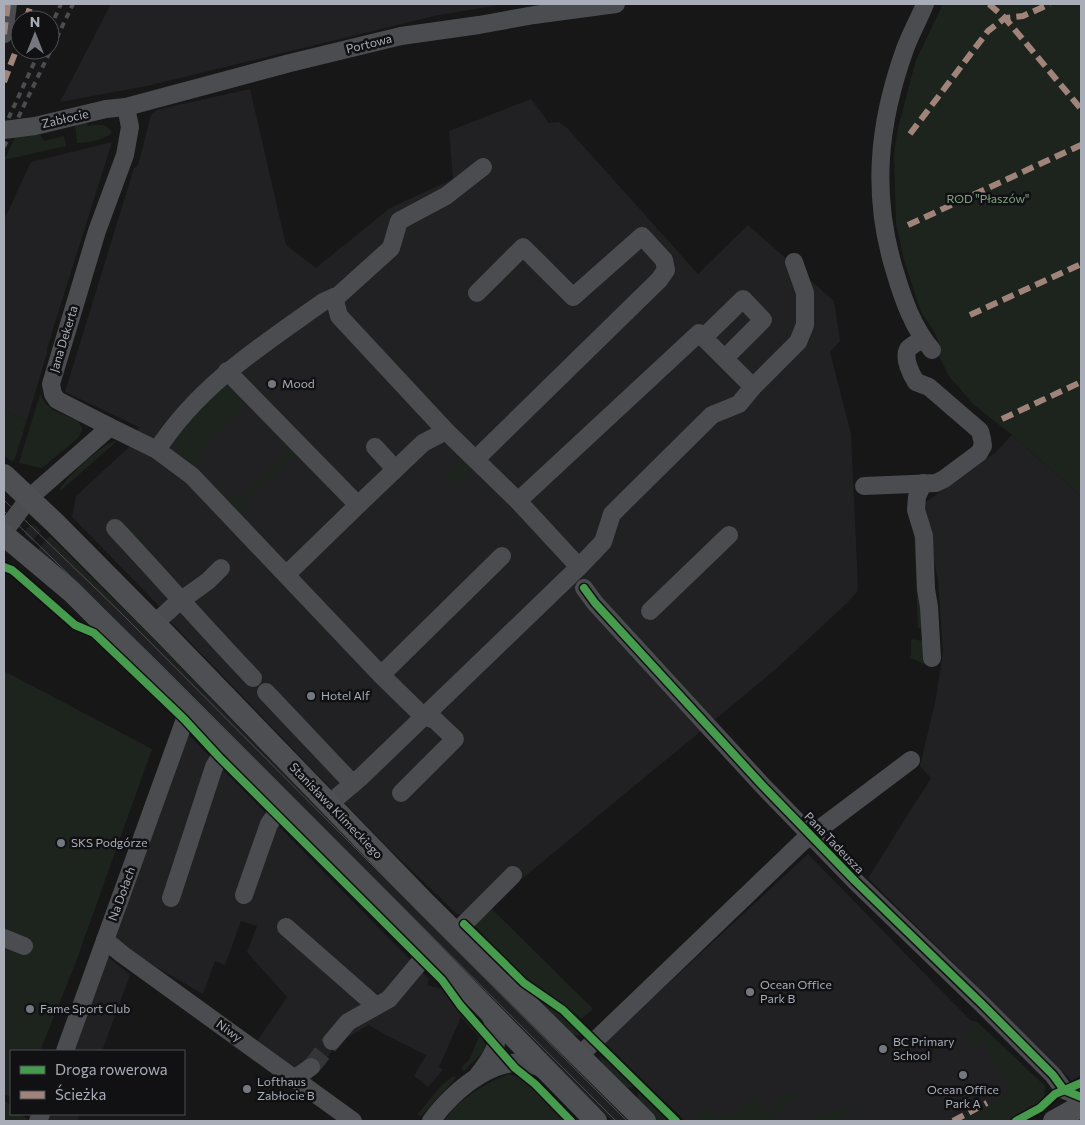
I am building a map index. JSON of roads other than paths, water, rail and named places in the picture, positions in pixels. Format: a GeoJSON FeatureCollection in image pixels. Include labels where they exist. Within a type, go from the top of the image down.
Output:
{"type":"FeatureCollection","features":[{"type":"Feature","properties":{"kind":"main road","name":"Stanisława Klimeckiego"},"geometry":{"type":"LineString","coordinates":[[4,475],[154,624],[455,933],[646,1121]]}},
{"type":"Feature","properties":{"kind":"main road"},"geometry":{"type":"LineString","coordinates":[[4,533],[72,592],[430,950],[596,1121]]}},
{"type":"Feature","properties":{"kind":"main road"},"geometry":{"type":"LineString","coordinates":[[1053,1121],[1081,1106]]}},
{"type":"Feature","properties":{"kind":"street"},"geometry":{"type":"LineString","coordinates":[[4,34],[8,4]]}},
{"type":"Feature","properties":{"kind":"street","name":"Portowa"},"geometry":{"type":"LineString","coordinates":[[126,107],[290,63],[401,36],[479,25],[534,14],[616,4]]}},
{"type":"Feature","properties":{"kind":"street"},"geometry":{"type":"LineString","coordinates":[[864,486],[891,489],[923,483],[936,483],[979,453],[983,446],[980,431],[930,387],[916,382],[912,375],[907,352],[910,348],[927,344],[905,302],[888,250],[884,227],[880,181],[882,135],[888,106],[905,49],[925,4]]}},
{"type":"Feature","properties":{"kind":"street","name":"Zabłocie"},"geometry":{"type":"LineString","coordinates":[[4,130],[35,126],[106,109],[126,107]]}},
{"type":"Feature","properties":{"kind":"street","name":"Jana Dekerta"},"geometry":{"type":"LineString","coordinates":[[126,107],[130,127],[125,156],[97,232],[51,384],[54,394],[58,400],[157,450],[192,476],[381,675],[423,716],[434,720],[455,740],[401,793]]}},
{"type":"Feature","properties":{"kind":"street"},"geometry":{"type":"LineString","coordinates":[[157,450],[183,414],[227,371],[323,302],[339,295],[391,248],[399,221],[446,196],[483,167]]}},
{"type":"Feature","properties":{"kind":"street"},"geometry":{"type":"LineString","coordinates":[[476,459],[659,280],[666,270],[664,260],[642,236],[573,298],[522,247],[477,294]]}},
{"type":"Feature","properties":{"kind":"street"},"geometry":{"type":"LineString","coordinates":[[328,804],[353,784],[579,567],[603,542],[612,514],[712,416],[739,404],[798,342],[805,325],[805,293],[794,262]]}},
{"type":"Feature","properties":{"kind":"street"},"geometry":{"type":"LineString","coordinates":[[334,297],[340,316],[446,431],[518,501],[579,567]]}},
{"type":"Feature","properties":{"kind":"street"},"geometry":{"type":"LineString","coordinates":[[704,337],[743,299],[763,320],[725,358]]}},
{"type":"Feature","properties":{"kind":"street"},"geometry":{"type":"LineString","coordinates":[[518,501],[700,332],[754,387]]}},
{"type":"Feature","properties":{"kind":"street"},"geometry":{"type":"LineString","coordinates":[[227,371],[358,505]]}},
{"type":"Feature","properties":{"kind":"street"},"geometry":{"type":"LineString","coordinates":[[4,533],[29,498],[110,427]]}},
{"type":"Feature","properties":{"kind":"street"},"geometry":{"type":"LineString","coordinates":[[287,574],[395,469],[424,443],[446,431]]}},
{"type":"Feature","properties":{"kind":"street"},"geometry":{"type":"LineString","coordinates":[[375,447],[395,469]]}},
{"type":"Feature","properties":{"kind":"street"},"geometry":{"type":"LineString","coordinates":[[923,483],[917,497],[916,510],[924,536],[926,589],[930,607],[924,633],[932,658]]}},
{"type":"Feature","properties":{"kind":"street"},"geometry":{"type":"LineString","coordinates":[[115,528],[253,678]]}},
{"type":"Feature","properties":{"kind":"street"},"geometry":{"type":"LineString","coordinates":[[650,611],[729,535]]}},
{"type":"Feature","properties":{"kind":"street"},"geometry":{"type":"LineString","coordinates":[[381,675],[502,556]]}},
{"type":"Feature","properties":{"kind":"street"},"geometry":{"type":"LineString","coordinates":[[154,624],[181,600],[208,581],[221,568]]}},
{"type":"Feature","properties":{"kind":"street","name":"Pana Tadeusza"},"geometry":{"type":"LineString","coordinates":[[584,588],[602,610],[867,893],[1052,1075],[1064,1090],[1081,1097]]}},
{"type":"Feature","properties":{"kind":"street"},"geometry":{"type":"LineString","coordinates":[[266,692],[353,784]]}},
{"type":"Feature","properties":{"kind":"street","name":"Na Dołach"},"geometry":{"type":"LineString","coordinates":[[65,1050],[188,708]]}},
{"type":"Feature","properties":{"kind":"street"},"geometry":{"type":"LineString","coordinates":[[171,898],[214,767],[226,746]]}},
{"type":"Feature","properties":{"kind":"street"},"geometry":{"type":"LineString","coordinates":[[579,1056],[811,835],[911,760]]}},
{"type":"Feature","properties":{"kind":"street"},"geometry":{"type":"LineString","coordinates":[[244,895],[268,824],[284,804]]}},
{"type":"Feature","properties":{"kind":"street"},"geometry":{"type":"LineString","coordinates":[[455,933],[513,875]]}},
{"type":"Feature","properties":{"kind":"street"},"geometry":{"type":"LineString","coordinates":[[286,927],[376,1006]]}},
{"type":"Feature","properties":{"kind":"street"},"geometry":{"type":"LineString","coordinates":[[4,938],[24,946]]}},
{"type":"Feature","properties":{"kind":"street","name":"Niwy"},"geometry":{"type":"LineString","coordinates":[[105,940],[353,1121]]}},
{"type":"Feature","properties":{"kind":"street"},"geometry":{"type":"LineString","coordinates":[[332,1040],[348,1022],[389,1000],[430,950]]}},
{"type":"Feature","properties":{"kind":"street"},"geometry":{"type":"LineString","coordinates":[[430,1121],[467,1077],[493,1056],[497,1036],[495,1025],[489,1012]]}},
{"type":"Feature","properties":{"kind":"street"},"geometry":{"type":"LineString","coordinates":[[467,1077],[520,1062],[529,1062],[547,1071]]}},
{"type":"Feature","properties":{"kind":"street"},"geometry":{"type":"LineString","coordinates":[[294,1079],[311,1068]]}},
{"type":"Feature","properties":{"kind":"street"},"geometry":{"type":"LineString","coordinates":[[1053,1121],[1060,1109],[1064,1090]]}},
{"type":"Feature","properties":{"kind":"tunnel"},"geometry":{"type":"LineString","coordinates":[[311,1067],[332,1041]]}},
{"type":"Feature","properties":{"kind":"tram line"},"geometry":{"type":"LineString","coordinates":[[4,500],[121,613],[627,1121]]}},
{"type":"Feature","properties":{"kind":"tram line"},"geometry":{"type":"LineString","coordinates":[[4,511],[161,665],[616,1121]]}},
{"type":"Feature","properties":{"kind":"railway"},"geometry":{"type":"LineString","coordinates":[[58,10],[61,4]]}},
{"type":"Feature","properties":{"kind":"railway"},"geometry":{"type":"LineString","coordinates":[[4,147],[73,4]]}},
{"type":"Feature","properties":{"kind":"railway"},"geometry":{"type":"LineString","coordinates":[[4,128],[35,60]]}},
{"type":"Feature","properties":{"kind":"place","name":"Mood"},"geometry":{"type":"Point","coordinates":[272,384]}},
{"type":"Feature","properties":{"kind":"place","name":"Hotel Alf"},"geometry":{"type":"Point","coordinates":[311,696]}},
{"type":"Feature","properties":{"kind":"place","name":"SKS Podgórze"},"geometry":{"type":"Point","coordinates":[61,843]}},
{"type":"Feature","properties":{"kind":"place","name":"Ocean Office Park B"},"geometry":{"type":"Point","coordinates":[750,992]}},
{"type":"Feature","properties":{"kind":"place","name":"Fame Sport Club"},"geometry":{"type":"Point","coordinates":[30,1009]}},
{"type":"Feature","properties":{"kind":"place","name":"BC Primary School"},"geometry":{"type":"Point","coordinates":[883,1049]}},
{"type":"Feature","properties":{"kind":"place","name":"Ocean Office Park A"},"geometry":{"type":"Point","coordinates":[963,1075]}},
{"type":"Feature","properties":{"kind":"place","name":"Lofthaus Zabłocie B"},"geometry":{"type":"Point","coordinates":[247,1089]}},
{"type":"Feature","properties":{"kind":"park label","name":"ROD \"Płaszów\""},"geometry":{"type":"Point","coordinates":[988,199]}}]}
